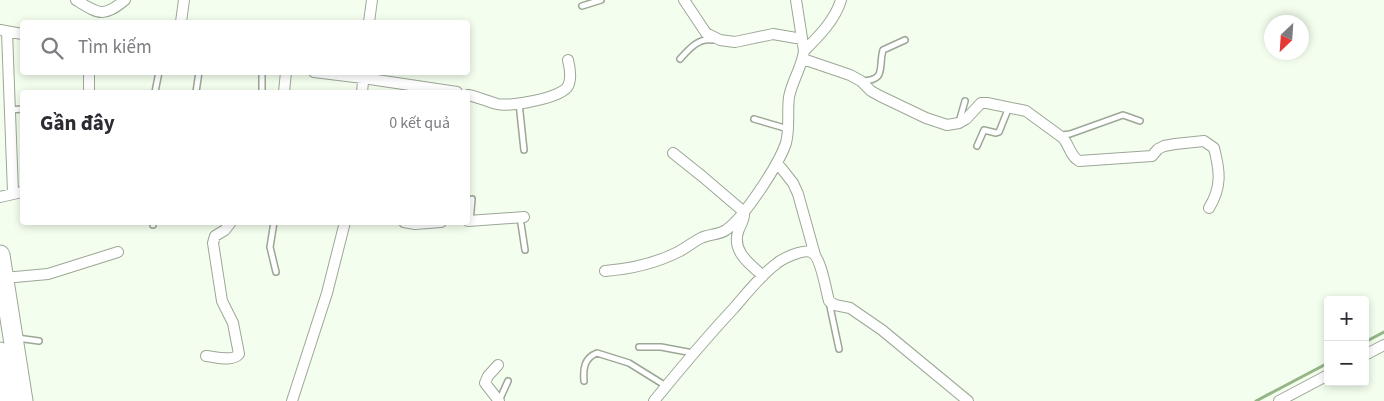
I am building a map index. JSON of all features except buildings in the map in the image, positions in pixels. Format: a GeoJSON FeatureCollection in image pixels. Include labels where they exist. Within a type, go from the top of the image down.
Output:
{"type":"FeatureCollection","features":[{"type":"Feature","properties":{"kind":"highway"},"geometry":{"type":"LineString","coordinates":[[0,254],[22,401]]}},
{"type":"Feature","properties":{"kind":"highway"},"geometry":{"type":"LineString","coordinates":[[0,352],[8,401]]}},
{"type":"Feature","properties":{"kind":"street"},"geometry":{"type":"LineString","coordinates":[[76,0],[103,13],[113,10],[125,0]]}},
{"type":"Feature","properties":{"kind":"street"},"geometry":{"type":"LineString","coordinates":[[181,20],[184,0]]}},
{"type":"Feature","properties":{"kind":"street"},"geometry":{"type":"LineString","coordinates":[[369,20],[372,0]]}},
{"type":"Feature","properties":{"kind":"street"},"geometry":{"type":"LineString","coordinates":[[684,0],[706,33],[720,40],[735,42],[773,34],[802,39]]}},
{"type":"Feature","properties":{"kind":"street"},"geometry":{"type":"LineString","coordinates":[[796,0],[804,55]]}},
{"type":"Feature","properties":{"kind":"street"},"geometry":{"type":"LineString","coordinates":[[605,271],[632,268],[652,263],[679,252],[702,237],[723,232],[744,212],[778,164],[787,140],[789,98],[804,55],[826,28],[842,0]]}},
{"type":"Feature","properties":{"kind":"street"},"geometry":{"type":"LineString","coordinates":[[0,197],[18,192],[4,31],[20,34]]}},
{"type":"Feature","properties":{"kind":"street"},"geometry":{"type":"LineString","coordinates":[[804,55],[850,75],[861,81],[871,91],[926,118],[947,125],[959,123],[966,119],[981,103],[1026,111],[1067,142],[1075,159],[1083,162],[1152,156],[1164,146],[1204,141],[1214,148],[1217,158],[1219,182],[1216,196],[1208,208]]}},
{"type":"Feature","properties":{"kind":"street"},"geometry":{"type":"LineString","coordinates":[[470,94],[499,105],[558,96],[564,91],[570,79],[568,60]]}},
{"type":"Feature","properties":{"kind":"street"},"geometry":{"type":"LineString","coordinates":[[88,75],[89,90]]}},
{"type":"Feature","properties":{"kind":"street"},"geometry":{"type":"LineString","coordinates":[[284,90],[286,75]]}},
{"type":"Feature","properties":{"kind":"street"},"geometry":{"type":"LineString","coordinates":[[362,90],[364,75],[435,90]]}},
{"type":"Feature","properties":{"kind":"street"},"geometry":{"type":"LineString","coordinates":[[673,153],[744,212]]}},
{"type":"Feature","properties":{"kind":"street"},"geometry":{"type":"LineString","coordinates":[[778,164],[793,183],[798,194],[829,301],[835,305],[850,308],[882,330],[968,401]]}},
{"type":"Feature","properties":{"kind":"street"},"geometry":{"type":"LineString","coordinates":[[744,212],[738,232],[738,248],[743,257],[763,276]]}},
{"type":"Feature","properties":{"kind":"street"},"geometry":{"type":"LineString","coordinates":[[470,221],[522,217]]}},
{"type":"Feature","properties":{"kind":"street"},"geometry":{"type":"LineString","coordinates":[[206,356],[236,358],[239,354],[233,323],[222,301],[213,243],[215,236],[225,230],[228,225]]}},
{"type":"Feature","properties":{"kind":"street"},"geometry":{"type":"LineString","coordinates":[[292,401],[327,293],[344,225]]}},
{"type":"Feature","properties":{"kind":"street"},"geometry":{"type":"LineString","coordinates":[[4,278],[48,274],[118,252]]}},
{"type":"Feature","properties":{"kind":"street"},"geometry":{"type":"LineString","coordinates":[[659,399],[667,386],[694,353],[763,276],[786,257],[803,252],[811,252],[815,255]]}},
{"type":"Feature","properties":{"kind":"street"},"geometry":{"type":"LineString","coordinates":[[1369,353],[1384,345]]}},
{"type":"Feature","properties":{"kind":"street"},"geometry":{"type":"LineString","coordinates":[[498,365],[488,376],[485,383],[499,401]]}},
{"type":"Feature","properties":{"kind":"street"},"geometry":{"type":"LineString","coordinates":[[1279,401],[1324,377]]}},
{"type":"Feature","properties":{"kind":"lane"},"geometry":{"type":"LineString","coordinates":[[582,6],[601,0]]}},
{"type":"Feature","properties":{"kind":"lane"},"geometry":{"type":"LineString","coordinates":[[680,59],[688,50],[703,40],[720,40]]}},
{"type":"Feature","properties":{"kind":"lane"},"geometry":{"type":"LineString","coordinates":[[861,81],[869,81],[878,76],[881,73],[883,50],[904,40]]}},
{"type":"Feature","properties":{"kind":"lane"},"geometry":{"type":"LineString","coordinates":[[155,90],[158,75]]}},
{"type":"Feature","properties":{"kind":"lane"},"geometry":{"type":"LineString","coordinates":[[196,90],[199,75]]}},
{"type":"Feature","properties":{"kind":"lane"},"geometry":{"type":"LineString","coordinates":[[262,75],[262,90]]}},
{"type":"Feature","properties":{"kind":"lane"},"geometry":{"type":"LineString","coordinates":[[959,123],[966,101]]}},
{"type":"Feature","properties":{"kind":"lane"},"geometry":{"type":"LineString","coordinates":[[519,103],[524,150]]}},
{"type":"Feature","properties":{"kind":"lane"},"geometry":{"type":"LineString","coordinates":[[977,146],[984,130],[996,134],[999,132],[1010,107]]}},
{"type":"Feature","properties":{"kind":"lane"},"geometry":{"type":"LineString","coordinates":[[10,110],[20,109]]}},
{"type":"Feature","properties":{"kind":"lane"},"geometry":{"type":"LineString","coordinates":[[1056,134],[1065,135],[1123,115],[1140,122]]}},
{"type":"Feature","properties":{"kind":"lane"},"geometry":{"type":"LineString","coordinates":[[754,119],[788,129]]}},
{"type":"Feature","properties":{"kind":"lane"},"geometry":{"type":"LineString","coordinates":[[470,214],[472,200]]}},
{"type":"Feature","properties":{"kind":"lane"},"geometry":{"type":"LineString","coordinates":[[522,217],[526,250]]}},
{"type":"Feature","properties":{"kind":"lane"},"geometry":{"type":"LineString","coordinates":[[274,225],[270,247],[276,272]]}},
{"type":"Feature","properties":{"kind":"lane"},"geometry":{"type":"LineString","coordinates":[[829,301],[839,349]]}},
{"type":"Feature","properties":{"kind":"lane"},"geometry":{"type":"LineString","coordinates":[[13,337],[39,341]]}},
{"type":"Feature","properties":{"kind":"lane"},"geometry":{"type":"LineString","coordinates":[[639,346],[662,347],[694,353]]}},
{"type":"Feature","properties":{"kind":"lane"},"geometry":{"type":"LineString","coordinates":[[584,381],[583,369],[590,356],[597,353],[629,363],[667,386]]}},
{"type":"Feature","properties":{"kind":"lane"},"geometry":{"type":"LineString","coordinates":[[499,401],[508,381]]}},
{"type":"Feature","properties":{"kind":"waterway"},"geometry":{"type":"LineString","coordinates":[[1367,341],[1384,332]]}},
{"type":"Feature","properties":{"kind":"waterway"},"geometry":{"type":"LineString","coordinates":[[1256,401],[1324,365]]}}]}
